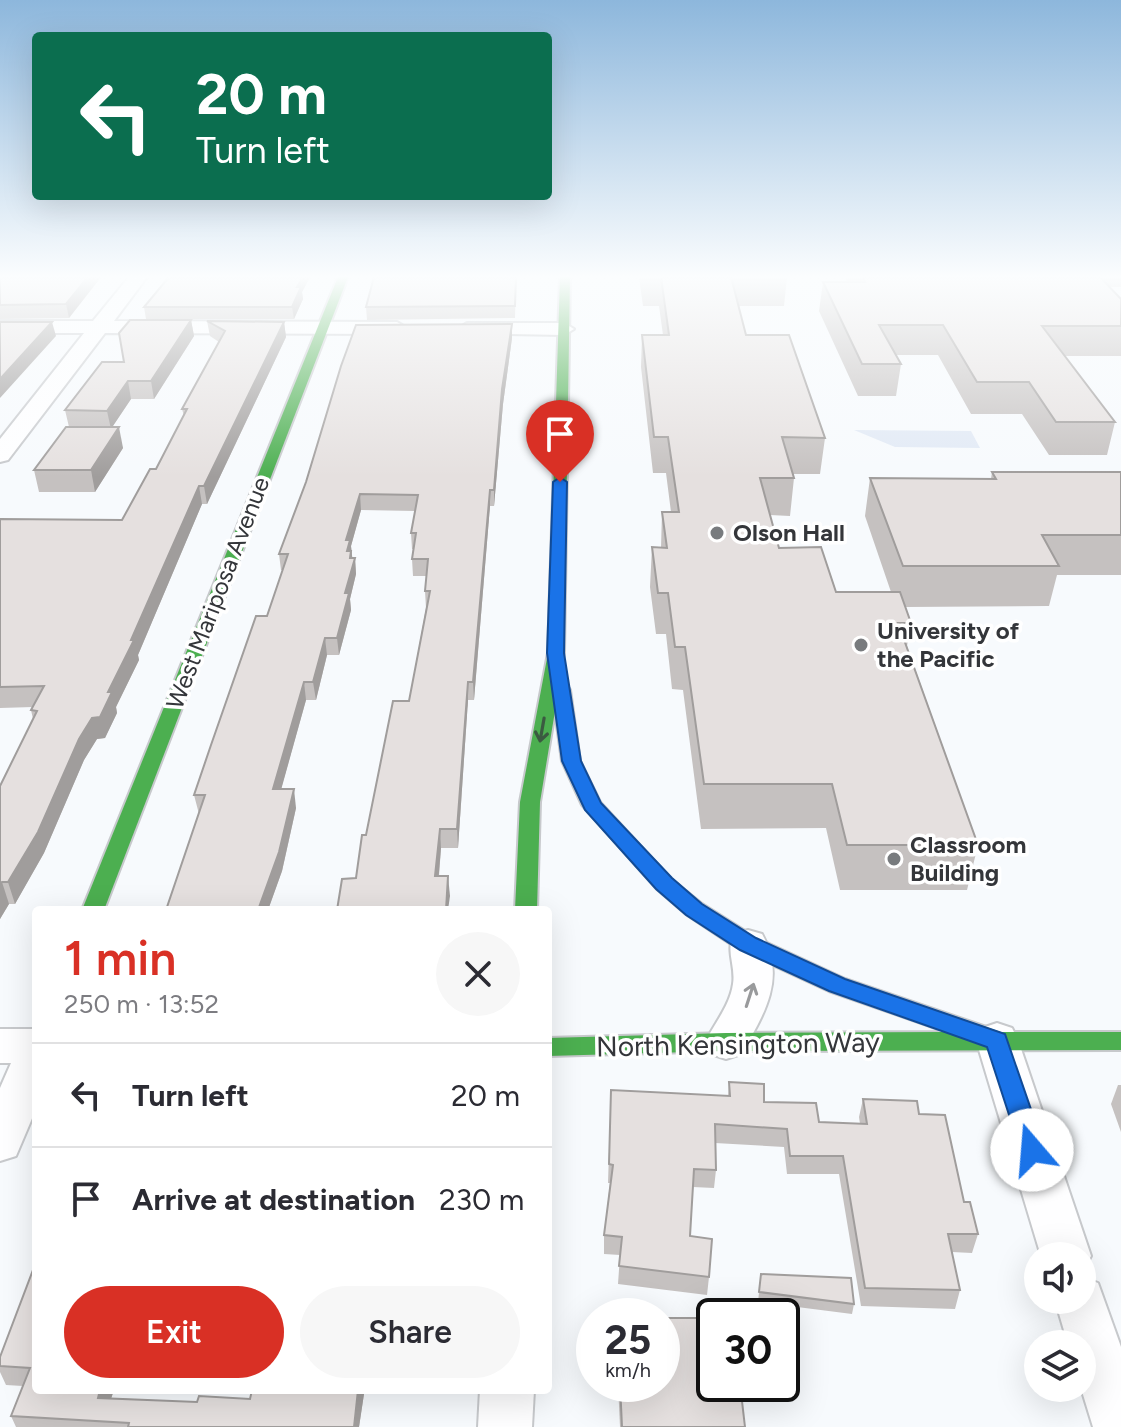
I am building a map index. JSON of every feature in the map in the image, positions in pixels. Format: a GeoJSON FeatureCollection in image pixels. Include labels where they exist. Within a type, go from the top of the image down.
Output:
{"type":"FeatureCollection","features":[{"type":"Feature","properties":{"kind":"street"},"geometry":{"type":"LineString","coordinates":[[0,455],[86,344]]}},
{"type":"Feature","properties":{"kind":"street","name":"West Mariposa Avenue"},"geometry":{"type":"LineString","coordinates":[[95,906],[316,344]]}},
{"type":"Feature","properties":{"kind":"street"},"geometry":{"type":"LineString","coordinates":[[526,906],[530,802],[556,653],[564,344]]}},
{"type":"Feature","properties":{"kind":"street"},"geometry":{"type":"LineString","coordinates":[[556,653],[571,761],[592,805],[664,884],[694,909],[748,944],[837,985],[997,1040],[1062,1242]]}},
{"type":"Feature","properties":{"kind":"street"},"geometry":{"type":"LineString","coordinates":[[726,1042],[753,996],[755,975],[748,944]]}},
{"type":"Feature","properties":{"kind":"street","name":"North Kensington Way"},"geometry":{"type":"LineString","coordinates":[[552,1047],[726,1042],[1121,1041]]}},
{"type":"Feature","properties":{"kind":"street"},"geometry":{"type":"LineString","coordinates":[[0,1046],[32,1046]]}},
{"type":"Feature","properties":{"kind":"street"},"geometry":{"type":"LineString","coordinates":[[0,1142],[32,1064]]}},
{"type":"Feature","properties":{"kind":"street"},"geometry":{"type":"LineString","coordinates":[[1084,1314],[1120,1427]]}},
{"type":"Feature","properties":{"kind":"street"},"geometry":{"type":"LineString","coordinates":[[505,1427],[507,1394]]}},
{"type":"Feature","properties":{"kind":"shaded area"},"geometry":{"type":"Polygon","coordinates":[[[854,430],[971,431],[980,448],[895,447],[854,430]]]}},
{"type":"Feature","properties":{"kind":"building"},"geometry":{"type":"Polygon","coordinates":[[[0,344],[32,344],[0,379],[0,344]]]}},
{"type":"Feature","properties":{"kind":"building"},"geometry":{"type":"Polygon","coordinates":[[[121,344],[176,344],[151,381],[128,381],[107,411],[65,410],[102,362],[124,362],[121,344]]]}},
{"type":"Feature","properties":{"kind":"building"},"geometry":{"type":"Polygon","coordinates":[[[218,344],[273,344],[204,486],[199,486],[131,640],[134,640],[108,692],[112,692],[100,717],[92,718],[79,739],[38,832],[8,882],[0,884],[0,786],[37,711],[31,710],[44,686],[0,687],[0,519],[122,520],[150,469],[156,469],[187,409],[182,409],[218,344]]]}},
{"type":"Feature","properties":{"kind":"building"},"geometry":{"type":"Polygon","coordinates":[[[349,344],[509,344],[494,490],[490,490],[473,682],[468,682],[457,829],[440,829],[435,876],[448,876],[446,906],[338,906],[342,879],[356,878],[362,835],[366,835],[393,701],[409,701],[430,591],[425,591],[428,559],[412,559],[416,533],[411,533],[418,495],[360,494],[346,540],[350,540],[347,551],[351,551],[350,558],[355,558],[337,638],[325,638],[313,682],[304,682],[273,789],[294,789],[279,852],[259,906],[167,906],[205,795],[194,795],[256,616],[267,616],[288,554],[279,554],[306,482],[349,344]]]}},
{"type":"Feature","properties":{"kind":"building"},"geometry":{"type":"Polygon","coordinates":[[[643,344],[792,344],[825,438],[782,437],[794,478],[760,478],[779,548],[821,547],[836,592],[900,592],[911,623],[898,623],[978,845],[847,845],[832,784],[704,784],[685,647],[675,647],[668,593],[658,593],[652,547],[667,548],[662,512],[679,512],[668,437],[654,437],[643,344]]]}},
{"type":"Feature","properties":{"kind":"building"},"geometry":{"type":"Polygon","coordinates":[[[852,344],[889,344],[901,364],[862,364],[852,344]]]}},
{"type":"Feature","properties":{"kind":"building"},"geometry":{"type":"Polygon","coordinates":[[[954,344],[1055,344],[1115,422],[1056,422],[1029,382],[977,382],[954,344]]]}},
{"type":"Feature","properties":{"kind":"building"},"geometry":{"type":"Polygon","coordinates":[[[66,427],[119,427],[91,470],[34,470],[66,427]]]}},
{"type":"Feature","properties":{"kind":"building"},"geometry":{"type":"Polygon","coordinates":[[[992,472],[1121,472],[1121,535],[1042,535],[1059,566],[903,566],[870,478],[996,479],[992,472]]]}},
{"type":"Feature","properties":{"kind":"building"},"geometry":{"type":"Polygon","coordinates":[[[729,1082],[764,1084],[764,1102],[816,1103],[819,1122],[867,1124],[863,1099],[917,1101],[919,1114],[945,1115],[964,1202],[970,1202],[978,1234],[948,1234],[960,1290],[865,1288],[843,1156],[790,1156],[787,1129],[715,1124],[716,1170],[694,1169],[690,1236],[712,1239],[709,1277],[619,1266],[622,1237],[604,1235],[613,1165],[609,1164],[611,1090],[730,1096],[729,1082]]]}},
{"type":"Feature","properties":{"kind":"building"},"geometry":{"type":"Polygon","coordinates":[[[32,1273],[32,1394],[99,1394],[98,1398],[197,1402],[199,1396],[250,1399],[251,1394],[358,1394],[354,1427],[128,1427],[129,1423],[11,1416],[30,1368],[0,1366],[0,1357],[32,1273]]]}},
{"type":"Feature","properties":{"kind":"building"},"geometry":{"type":"Polygon","coordinates":[[[761,1274],[851,1278],[854,1304],[759,1292],[761,1274]]]}},
{"type":"Feature","properties":{"kind":"building"},"geometry":{"type":"Polygon","coordinates":[[[680,1318],[696,1318],[696,1402],[742,1402],[745,1427],[622,1427],[621,1402],[680,1402],[680,1318]]]}},
{"type":"Feature","properties":{"kind":"traffic: fast"},"geometry":{"type":"LineString","coordinates":[[95,906],[317,344]]}},
{"type":"Feature","properties":{"kind":"traffic: fast"},"geometry":{"type":"LineString","coordinates":[[526,906],[530,802],[556,653],[563,344]]}},
{"type":"Feature","properties":{"kind":"traffic: fast"},"geometry":{"type":"LineString","coordinates":[[561,690],[571,761],[592,805],[664,884],[694,909],[748,944],[837,985],[997,1040]]}},
{"type":"Feature","properties":{"kind":"traffic: fast"},"geometry":{"type":"LineString","coordinates":[[552,1047],[726,1042],[1121,1041]]}},
{"type":"Feature","properties":{"kind":"place","name":"Olson Hall"},"geometry":{"type":"Point","coordinates":[717,533]}},
{"type":"Feature","properties":{"kind":"place","name":"University of the Pacific"},"geometry":{"type":"Point","coordinates":[861,645]}},
{"type":"Feature","properties":{"kind":"place","name":"Classroom Building"},"geometry":{"type":"Point","coordinates":[894,859]}},
{"type":"Feature","properties":{"kind":"route"},"geometry":{"type":"LineString","coordinates":[[560,482],[556,653],[571,761],[592,805],[664,884],[694,909],[748,944],[837,985],[997,1040],[1032,1150]]}}]}
